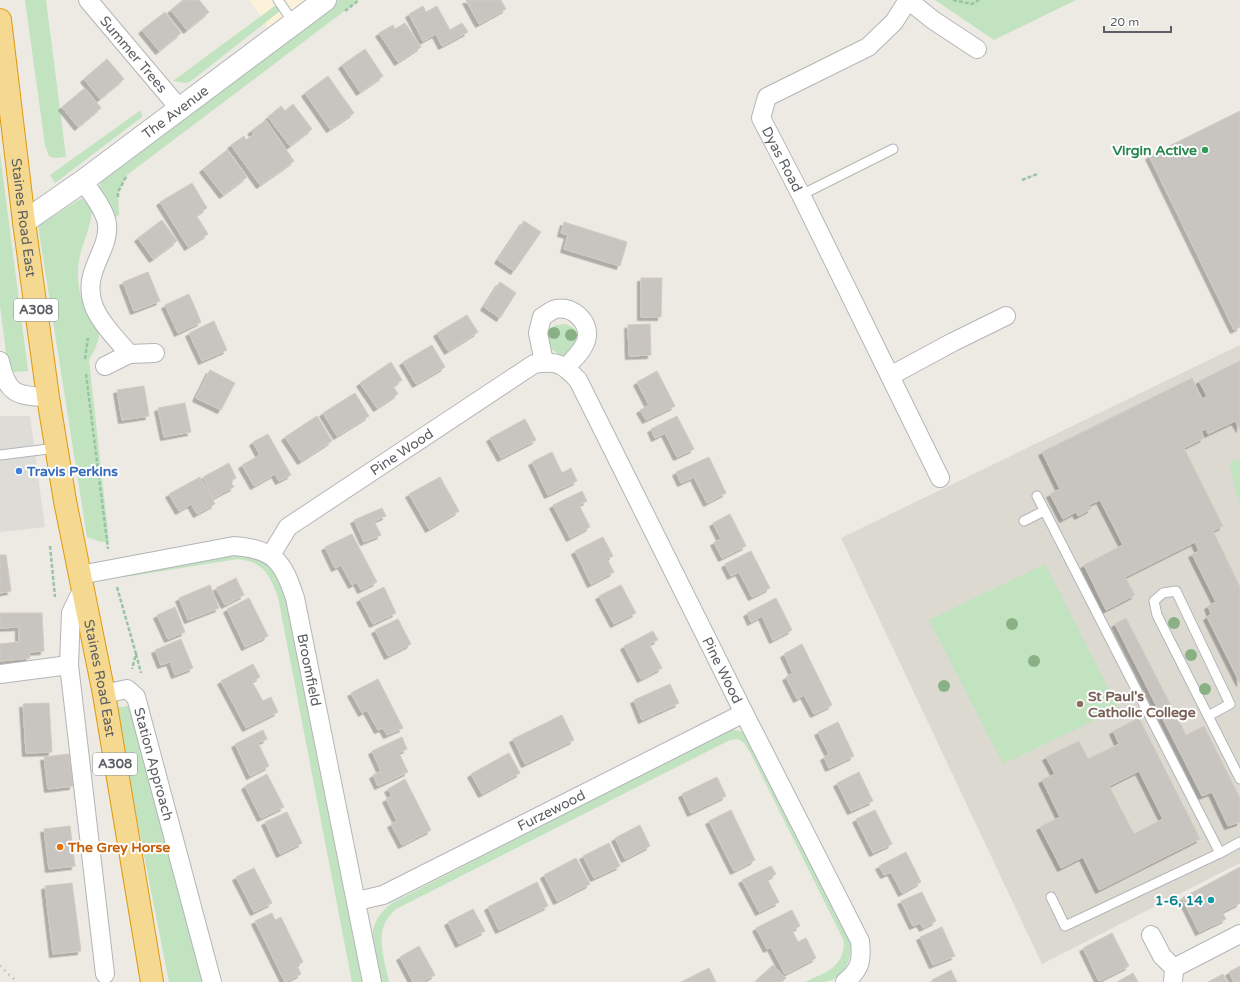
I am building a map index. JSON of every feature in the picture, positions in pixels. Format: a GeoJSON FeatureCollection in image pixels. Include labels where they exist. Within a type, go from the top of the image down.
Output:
{"type":"FeatureCollection","features":[{"type":"Feature","properties":{"kind":"highway","name":"Staines Road East"},"geometry":{"type":"LineString","coordinates":[[0,20],[3,62],[56,448],[104,694],[152,982]]}},
{"type":"Feature","properties":{"kind":"street","name":"Summer Trees"},"geometry":{"type":"LineString","coordinates":[[88,0],[180,109]]}},
{"type":"Feature","properties":{"kind":"street","name":"The Avenue"},"geometry":{"type":"LineString","coordinates":[[24,222],[83,181],[293,22],[326,0]]}},
{"type":"Feature","properties":{"kind":"street","name":"Dyas Road"},"geometry":{"type":"LineString","coordinates":[[940,478],[801,195],[761,118],[767,97],[868,47],[894,22],[908,0],[933,20],[977,49]]}},
{"type":"Feature","properties":{"kind":"street"},"geometry":{"type":"LineString","coordinates":[[83,181],[107,223],[107,235],[91,280],[90,294],[93,305],[101,319],[129,354]]}},
{"type":"Feature","properties":{"kind":"street"},"geometry":{"type":"LineString","coordinates":[[555,309],[571,310],[583,320],[587,336],[581,351],[566,367],[556,362],[544,362],[538,333],[542,317],[555,309]]}},
{"type":"Feature","properties":{"kind":"street"},"geometry":{"type":"LineString","coordinates":[[890,376],[953,342],[1006,316]]}},
{"type":"Feature","properties":{"kind":"street"},"geometry":{"type":"LineString","coordinates":[[105,366],[129,354],[155,353]]}},
{"type":"Feature","properties":{"kind":"street"},"geometry":{"type":"LineString","coordinates":[[0,361],[4,378],[10,389],[18,394],[48,397]]}},
{"type":"Feature","properties":{"kind":"street","name":"Pine Wood"},"geometry":{"type":"LineString","coordinates":[[271,555],[288,527],[534,364],[544,362]]}},
{"type":"Feature","properties":{"kind":"street","name":"Pine Wood"},"geometry":{"type":"LineString","coordinates":[[566,367],[578,380],[744,713],[860,941],[862,960],[852,980]]}},
{"type":"Feature","properties":{"kind":"street","name":"Broomfield"},"geometry":{"type":"LineString","coordinates":[[81,581],[112,569],[234,546],[254,548],[271,555],[287,574],[295,598],[357,901],[372,982]]}},
{"type":"Feature","properties":{"kind":"street","name":"Staines Road East"},"geometry":{"type":"LineString","coordinates":[[81,581],[71,613],[69,665],[105,974]]}},
{"type":"Feature","properties":{"kind":"street"},"geometry":{"type":"LineString","coordinates":[[0,674],[69,665]]}},
{"type":"Feature","properties":{"kind":"street"},"geometry":{"type":"LineString","coordinates":[[104,694],[127,689]]}},
{"type":"Feature","properties":{"kind":"street","name":"Station Approach"},"geometry":{"type":"LineString","coordinates":[[127,689],[136,697],[212,982]]}},
{"type":"Feature","properties":{"kind":"street","name":"Furzewood"},"geometry":{"type":"LineString","coordinates":[[357,901],[383,895],[744,713]]}},
{"type":"Feature","properties":{"kind":"street"},"geometry":{"type":"LineString","coordinates":[[1151,935],[1174,975],[1240,934]]}},
{"type":"Feature","properties":{"kind":"lane"},"geometry":{"type":"LineString","coordinates":[[278,0],[293,22]]}},
{"type":"Feature","properties":{"kind":"lane"},"geometry":{"type":"LineString","coordinates":[[801,195],[894,149]]}},
{"type":"Feature","properties":{"kind":"lane"},"geometry":{"type":"LineString","coordinates":[[0,455],[56,448]]}},
{"type":"Feature","properties":{"kind":"lane"},"geometry":{"type":"LineString","coordinates":[[1037,496],[1220,853]]}},
{"type":"Feature","properties":{"kind":"lane"},"geometry":{"type":"LineString","coordinates":[[1024,521],[1044,511]]}},
{"type":"Feature","properties":{"kind":"lane"},"geometry":{"type":"LineString","coordinates":[[1208,716],[1230,704],[1176,592],[1163,593],[1154,601],[1158,615],[1208,716],[1240,778]]}},
{"type":"Feature","properties":{"kind":"lane"},"geometry":{"type":"LineString","coordinates":[[1051,897],[1065,926],[1220,853],[1240,842]]}},
{"type":"Feature","properties":{"kind":"path"},"geometry":{"type":"LineString","coordinates":[[953,0],[972,4],[979,0]]}},
{"type":"Feature","properties":{"kind":"path"},"geometry":{"type":"LineString","coordinates":[[1022,180],[1037,174]]}},
{"type":"Feature","properties":{"kind":"path"},"geometry":{"type":"LineString","coordinates":[[84,362],[91,324],[101,319]]}},
{"type":"Feature","properties":{"kind":"path"},"geometry":{"type":"LineString","coordinates":[[85,370],[112,569],[136,654],[127,689]]}},
{"type":"Feature","properties":{"kind":"shaded area"},"geometry":{"type":"Polygon","coordinates":[[[249,0],[323,0],[275,37],[249,0]]]}},
{"type":"Feature","properties":{"kind":"shaded area","name":"St Paul's Catholic College"},"geometry":{"type":"Polygon","coordinates":[[[1240,345],[1240,863],[1042,964],[841,538],[1240,345]]]}},
{"type":"Feature","properties":{"kind":"shaded area","name":"Travis Perkins"},"geometry":{"type":"Polygon","coordinates":[[[0,416],[30,416],[45,527],[0,532],[0,416]]]}},
{"type":"Feature","properties":{"kind":"green space"},"geometry":{"type":"Polygon","coordinates":[[[25,0],[46,0],[66,157],[55,158],[49,156],[45,145],[25,0]]]}},
{"type":"Feature","properties":{"kind":"green space"},"geometry":{"type":"Polygon","coordinates":[[[339,0],[359,0],[127,175],[118,192],[119,215],[107,223],[97,189],[106,176],[339,0]]]}},
{"type":"Feature","properties":{"kind":"green space"},"geometry":{"type":"Polygon","coordinates":[[[935,0],[1076,0],[994,40],[935,0]]]}},
{"type":"Feature","properties":{"kind":"green space"},"geometry":{"type":"Polygon","coordinates":[[[276,5],[280,11],[191,81],[186,83],[173,81],[276,5]]]}},
{"type":"Feature","properties":{"kind":"green space"},"geometry":{"type":"Polygon","coordinates":[[[141,110],[142,117],[55,183],[50,175],[141,110]]]}},
{"type":"Feature","properties":{"kind":"green space"},"geometry":{"type":"Polygon","coordinates":[[[0,153],[28,371],[14,372],[8,367],[0,306],[0,153]]]}},
{"type":"Feature","properties":{"kind":"green space"},"geometry":{"type":"Polygon","coordinates":[[[82,198],[92,210],[78,266],[79,287],[83,303],[99,331],[97,344],[89,360],[109,541],[101,542],[87,537],[38,226],[82,198]]]}},
{"type":"Feature","properties":{"kind":"green space"},"geometry":{"type":"Polygon","coordinates":[[[566,324],[575,329],[578,340],[567,355],[559,355],[549,347],[548,334],[555,325],[566,324]]]}},
{"type":"Feature","properties":{"kind":"green space"},"geometry":{"type":"Polygon","coordinates":[[[1240,458],[1240,507],[1229,463],[1240,458]]]}},
{"type":"Feature","properties":{"kind":"green space"},"geometry":{"type":"Polygon","coordinates":[[[232,554],[254,557],[268,565],[278,579],[287,600],[362,982],[352,982],[278,597],[272,582],[260,566],[238,559],[125,577],[124,572],[232,554]]]}},
{"type":"Feature","properties":{"kind":"green space"},"geometry":{"type":"Polygon","coordinates":[[[1045,564],[1119,709],[1003,764],[929,620],[1045,564]]]}},
{"type":"Feature","properties":{"kind":"green space"},"geometry":{"type":"Polygon","coordinates":[[[132,705],[204,982],[169,982],[115,708],[132,705]]]}},
{"type":"Feature","properties":{"kind":"green space"},"geometry":{"type":"Polygon","coordinates":[[[730,729],[746,732],[850,939],[851,946],[849,960],[843,972],[838,977],[824,982],[805,982],[827,972],[837,963],[841,957],[844,941],[751,754],[744,743],[738,739],[730,740],[396,909],[384,925],[382,934],[383,953],[389,982],[380,982],[373,949],[373,929],[383,911],[392,903],[730,729]]]}},
{"type":"Feature","properties":{"kind":"building"},"geometry":{"type":"Polygon","coordinates":[[[183,0],[199,0],[209,12],[187,30],[171,10],[183,0]]]}},
{"type":"Feature","properties":{"kind":"building"},"geometry":{"type":"Polygon","coordinates":[[[466,0],[501,0],[506,9],[479,24],[466,0]]]}},
{"type":"Feature","properties":{"kind":"building"},"geometry":{"type":"Polygon","coordinates":[[[423,6],[426,12],[437,6],[450,30],[462,23],[468,32],[442,46],[436,34],[423,41],[409,14],[423,6]]]}},
{"type":"Feature","properties":{"kind":"building"},"geometry":{"type":"Polygon","coordinates":[[[165,12],[181,33],[159,51],[142,30],[165,12]]]}},
{"type":"Feature","properties":{"kind":"building"},"geometry":{"type":"Polygon","coordinates":[[[405,23],[421,47],[398,62],[379,33],[393,25],[395,29],[405,23]]]}},
{"type":"Feature","properties":{"kind":"building"},"geometry":{"type":"Polygon","coordinates":[[[365,49],[383,76],[360,92],[342,65],[365,49]]]}},
{"type":"Feature","properties":{"kind":"building"},"geometry":{"type":"Polygon","coordinates":[[[107,59],[124,79],[100,99],[84,79],[107,59]]]}},
{"type":"Feature","properties":{"kind":"building"},"geometry":{"type":"Polygon","coordinates":[[[328,76],[354,113],[330,129],[305,93],[328,76]]]}},
{"type":"Feature","properties":{"kind":"building"},"geometry":{"type":"Polygon","coordinates":[[[85,88],[101,108],[78,127],[62,107],[85,88]]]}},
{"type":"Feature","properties":{"kind":"building"},"geometry":{"type":"Polygon","coordinates":[[[293,104],[312,129],[290,146],[268,117],[281,106],[285,111],[293,104]]]}},
{"type":"Feature","properties":{"kind":"building"},"geometry":{"type":"Polygon","coordinates":[[[1240,111],[1240,327],[1234,330],[1149,156],[1240,111]]]}},
{"type":"Feature","properties":{"kind":"building"},"geometry":{"type":"Polygon","coordinates":[[[266,120],[294,161],[260,185],[231,145],[244,136],[246,140],[254,134],[251,131],[266,120]]]}},
{"type":"Feature","properties":{"kind":"building"},"geometry":{"type":"Polygon","coordinates":[[[227,150],[247,177],[223,195],[203,169],[227,150]]]}},
{"type":"Feature","properties":{"kind":"building"},"geometry":{"type":"Polygon","coordinates":[[[192,183],[207,208],[196,215],[208,234],[188,247],[160,202],[192,183]]]}},
{"type":"Feature","properties":{"kind":"building"},"geometry":{"type":"Polygon","coordinates":[[[162,220],[177,241],[153,259],[138,238],[162,220]]]}},
{"type":"Feature","properties":{"kind":"building"},"geometry":{"type":"Polygon","coordinates":[[[524,221],[541,232],[514,271],[498,260],[524,221]]]}},
{"type":"Feature","properties":{"kind":"building"},"geometry":{"type":"Polygon","coordinates":[[[564,222],[627,242],[620,266],[564,249],[568,235],[561,233],[564,222]]]}},
{"type":"Feature","properties":{"kind":"building"},"geometry":{"type":"Polygon","coordinates":[[[148,272],[160,301],[134,311],[123,282],[148,272]]]}},
{"type":"Feature","properties":{"kind":"building"},"geometry":{"type":"Polygon","coordinates":[[[641,278],[662,278],[661,317],[641,317],[641,278]]]}},
{"type":"Feature","properties":{"kind":"building"},"geometry":{"type":"Polygon","coordinates":[[[500,282],[516,293],[500,318],[484,307],[500,282]]]}},
{"type":"Feature","properties":{"kind":"building"},"geometry":{"type":"Polygon","coordinates":[[[189,294],[201,322],[178,333],[165,305],[189,294]]]}},
{"type":"Feature","properties":{"kind":"building"},"geometry":{"type":"Polygon","coordinates":[[[467,315],[478,332],[448,351],[437,333],[467,315]]]}},
{"type":"Feature","properties":{"kind":"building"},"geometry":{"type":"Polygon","coordinates":[[[214,321],[227,350],[202,361],[189,333],[214,321]]]}},
{"type":"Feature","properties":{"kind":"building"},"geometry":{"type":"Polygon","coordinates":[[[650,324],[651,355],[629,356],[628,325],[650,324]]]}},
{"type":"Feature","properties":{"kind":"building"},"geometry":{"type":"Polygon","coordinates":[[[432,345],[445,367],[416,384],[403,362],[432,345]]]}},
{"type":"Feature","properties":{"kind":"building"},"geometry":{"type":"Polygon","coordinates":[[[1240,361],[1240,429],[1235,421],[1208,434],[1206,429],[1201,431],[1204,438],[1184,448],[1223,526],[1213,531],[1240,587],[1240,683],[1207,617],[1211,614],[1208,606],[1216,602],[1192,554],[1199,551],[1195,542],[1125,577],[1135,595],[1106,610],[1084,565],[1123,545],[1100,500],[1089,505],[1091,509],[1078,516],[1076,512],[1063,519],[1050,494],[1060,489],[1042,452],[1192,378],[1202,399],[1207,396],[1199,381],[1240,361]]]}},
{"type":"Feature","properties":{"kind":"building"},"geometry":{"type":"Polygon","coordinates":[[[391,362],[402,380],[393,386],[398,394],[377,408],[360,383],[391,362]]]}},
{"type":"Feature","properties":{"kind":"building"},"geometry":{"type":"Polygon","coordinates":[[[210,370],[235,383],[221,410],[196,398],[210,370]]]}},
{"type":"Feature","properties":{"kind":"building"},"geometry":{"type":"Polygon","coordinates":[[[657,371],[675,406],[646,420],[640,410],[649,405],[637,382],[657,371]]]}},
{"type":"Feature","properties":{"kind":"building"},"geometry":{"type":"Polygon","coordinates":[[[144,386],[149,416],[122,420],[117,390],[144,386]]]}},
{"type":"Feature","properties":{"kind":"building"},"geometry":{"type":"Polygon","coordinates":[[[355,393],[369,416],[337,436],[323,413],[355,393]]]}},
{"type":"Feature","properties":{"kind":"building"},"geometry":{"type":"Polygon","coordinates":[[[185,403],[191,432],[164,437],[158,408],[185,403]]]}},
{"type":"Feature","properties":{"kind":"building"},"geometry":{"type":"Polygon","coordinates":[[[317,416],[332,441],[301,461],[285,437],[317,416]]]}},
{"type":"Feature","properties":{"kind":"building"},"geometry":{"type":"Polygon","coordinates":[[[677,416],[694,449],[677,457],[665,433],[655,438],[651,429],[677,416]]]}},
{"type":"Feature","properties":{"kind":"building"},"geometry":{"type":"Polygon","coordinates":[[[525,419],[536,440],[501,458],[490,438],[525,419]]]}},
{"type":"Feature","properties":{"kind":"building"},"geometry":{"type":"Polygon","coordinates":[[[268,434],[291,475],[279,481],[275,474],[254,486],[242,465],[260,455],[253,442],[268,434]]]}},
{"type":"Feature","properties":{"kind":"building"},"geometry":{"type":"Polygon","coordinates":[[[552,452],[562,473],[571,468],[577,481],[548,495],[532,462],[552,452]]]}},
{"type":"Feature","properties":{"kind":"building"},"geometry":{"type":"Polygon","coordinates":[[[709,457],[726,493],[707,503],[694,477],[681,483],[676,472],[709,457]]]}},
{"type":"Feature","properties":{"kind":"building"},"geometry":{"type":"Polygon","coordinates":[[[229,463],[236,478],[230,481],[234,487],[213,498],[203,477],[229,463]]]}},
{"type":"Feature","properties":{"kind":"building"},"geometry":{"type":"Polygon","coordinates":[[[200,477],[215,504],[197,514],[191,504],[179,511],[169,494],[200,477]]]}},
{"type":"Feature","properties":{"kind":"building"},"geometry":{"type":"Polygon","coordinates":[[[440,477],[459,511],[429,529],[409,494],[440,477]]]}},
{"type":"Feature","properties":{"kind":"building"},"geometry":{"type":"Polygon","coordinates":[[[582,491],[587,501],[579,505],[590,527],[570,538],[553,505],[582,491]]]}},
{"type":"Feature","properties":{"kind":"building"},"geometry":{"type":"Polygon","coordinates":[[[382,508],[386,516],[374,521],[381,535],[364,542],[354,520],[382,508]]]}},
{"type":"Feature","properties":{"kind":"building"},"geometry":{"type":"Polygon","coordinates":[[[730,514],[746,546],[722,558],[714,542],[721,539],[713,523],[730,514]]]}},
{"type":"Feature","properties":{"kind":"building"},"geometry":{"type":"Polygon","coordinates":[[[352,534],[377,582],[361,590],[357,582],[352,585],[341,565],[335,568],[325,547],[352,534]]]}},
{"type":"Feature","properties":{"kind":"building"},"geometry":{"type":"Polygon","coordinates":[[[603,537],[613,556],[607,559],[614,572],[591,584],[575,551],[603,537]]]}},
{"type":"Feature","properties":{"kind":"building"},"geometry":{"type":"Polygon","coordinates":[[[751,551],[770,588],[752,597],[739,572],[731,576],[725,564],[751,551]]]}},
{"type":"Feature","properties":{"kind":"building"},"geometry":{"type":"Polygon","coordinates":[[[0,555],[6,555],[11,591],[0,593],[0,555]]]}},
{"type":"Feature","properties":{"kind":"building"},"geometry":{"type":"Polygon","coordinates":[[[236,578],[244,595],[225,605],[216,588],[236,578]]]}},
{"type":"Feature","properties":{"kind":"building"},"geometry":{"type":"Polygon","coordinates":[[[210,585],[219,608],[188,620],[179,598],[210,585]]]}},
{"type":"Feature","properties":{"kind":"building"},"geometry":{"type":"Polygon","coordinates":[[[621,585],[636,613],[614,624],[599,596],[621,585]]]}},
{"type":"Feature","properties":{"kind":"building"},"geometry":{"type":"Polygon","coordinates":[[[384,587],[396,613],[373,624],[360,599],[384,587]]]}},
{"type":"Feature","properties":{"kind":"building"},"geometry":{"type":"Polygon","coordinates":[[[249,598],[268,636],[245,647],[227,609],[249,598]]]}},
{"type":"Feature","properties":{"kind":"building"},"geometry":{"type":"Polygon","coordinates":[[[776,598],[792,630],[773,640],[762,616],[751,622],[747,613],[776,598]]]}},
{"type":"Feature","properties":{"kind":"building"},"geometry":{"type":"Polygon","coordinates":[[[175,607],[185,632],[168,639],[157,615],[175,607]]]}},
{"type":"Feature","properties":{"kind":"building"},"geometry":{"type":"Polygon","coordinates":[[[0,613],[42,613],[44,651],[29,652],[30,658],[0,661],[0,644],[19,642],[19,627],[0,628],[0,613]]]}},
{"type":"Feature","properties":{"kind":"building"},"geometry":{"type":"Polygon","coordinates":[[[1126,618],[1186,735],[1204,726],[1240,798],[1240,822],[1228,826],[1212,792],[1202,796],[1115,624],[1126,618]]]}},
{"type":"Feature","properties":{"kind":"building"},"geometry":{"type":"Polygon","coordinates":[[[398,619],[411,644],[388,656],[375,630],[398,619]]]}},
{"type":"Feature","properties":{"kind":"building"},"geometry":{"type":"Polygon","coordinates":[[[653,631],[658,640],[649,644],[662,668],[641,679],[624,646],[653,631]]]}},
{"type":"Feature","properties":{"kind":"building"},"geometry":{"type":"Polygon","coordinates":[[[181,639],[193,668],[175,675],[170,662],[161,665],[155,650],[181,639]]]}},
{"type":"Feature","properties":{"kind":"building"},"geometry":{"type":"Polygon","coordinates":[[[802,644],[832,705],[814,714],[804,695],[797,699],[786,677],[793,673],[784,654],[802,644]]]}},
{"type":"Feature","properties":{"kind":"building"},"geometry":{"type":"Polygon","coordinates":[[[253,664],[260,677],[252,682],[263,701],[271,697],[278,712],[246,728],[221,681],[253,664]]]}},
{"type":"Feature","properties":{"kind":"building"},"geometry":{"type":"Polygon","coordinates":[[[378,679],[403,728],[387,735],[383,728],[378,730],[367,710],[362,713],[351,693],[378,679]]]}},
{"type":"Feature","properties":{"kind":"building"},"geometry":{"type":"Polygon","coordinates":[[[670,684],[679,703],[642,720],[634,700],[670,684]]]}},
{"type":"Feature","properties":{"kind":"building"},"geometry":{"type":"Polygon","coordinates":[[[49,703],[52,752],[26,753],[23,704],[49,703]]]}},
{"type":"Feature","properties":{"kind":"building"},"geometry":{"type":"Polygon","coordinates":[[[562,715],[574,740],[525,764],[513,739],[562,715]]]}},
{"type":"Feature","properties":{"kind":"building"},"geometry":{"type":"Polygon","coordinates":[[[1139,718],[1200,839],[1099,890],[1083,857],[1061,868],[1040,827],[1060,817],[1042,780],[1055,774],[1046,757],[1079,741],[1088,759],[1119,744],[1113,731],[1139,718]],[[1139,771],[1109,786],[1134,834],[1163,819],[1139,771]]]}},
{"type":"Feature","properties":{"kind":"building"},"geometry":{"type":"Polygon","coordinates":[[[838,722],[854,756],[829,768],[824,757],[829,754],[818,732],[838,722]]]}},
{"type":"Feature","properties":{"kind":"building"},"geometry":{"type":"Polygon","coordinates":[[[263,730],[267,739],[258,743],[269,766],[250,776],[235,744],[263,730]]]}},
{"type":"Feature","properties":{"kind":"building"},"geometry":{"type":"Polygon","coordinates":[[[402,737],[407,749],[399,753],[408,772],[378,786],[373,775],[381,771],[372,751],[402,737]]]}},
{"type":"Feature","properties":{"kind":"building"},"geometry":{"type":"Polygon","coordinates":[[[509,753],[520,773],[482,794],[471,774],[509,753]]]}},
{"type":"Feature","properties":{"kind":"building"},"geometry":{"type":"Polygon","coordinates":[[[69,754],[73,786],[48,789],[44,757],[69,754]]]}},
{"type":"Feature","properties":{"kind":"building"},"geometry":{"type":"Polygon","coordinates":[[[859,772],[873,801],[851,811],[837,783],[859,772]]]}},
{"type":"Feature","properties":{"kind":"building"},"geometry":{"type":"Polygon","coordinates":[[[267,774],[284,807],[261,818],[245,786],[267,774]]]}},
{"type":"Feature","properties":{"kind":"building"},"geometry":{"type":"Polygon","coordinates":[[[717,777],[726,796],[691,813],[682,794],[717,777]]]}},
{"type":"Feature","properties":{"kind":"building"},"geometry":{"type":"Polygon","coordinates":[[[405,779],[431,830],[402,845],[391,824],[397,821],[386,799],[392,796],[388,789],[405,779]]]}},
{"type":"Feature","properties":{"kind":"building"},"geometry":{"type":"Polygon","coordinates":[[[731,810],[755,860],[734,871],[709,821],[731,810]]]}},
{"type":"Feature","properties":{"kind":"building"},"geometry":{"type":"Polygon","coordinates":[[[875,810],[892,844],[873,853],[856,819],[875,810]]]}},
{"type":"Feature","properties":{"kind":"building"},"geometry":{"type":"Polygon","coordinates":[[[287,812],[302,843],[280,854],[265,822],[287,812]]]}},
{"type":"Feature","properties":{"kind":"building"},"geometry":{"type":"Polygon","coordinates":[[[640,825],[650,846],[625,859],[615,838],[640,825]]]}},
{"type":"Feature","properties":{"kind":"building","name":"The Grey Horse"},"geometry":{"type":"Polygon","coordinates":[[[70,826],[75,866],[49,869],[44,829],[70,826]]]}},
{"type":"Feature","properties":{"kind":"building"},"geometry":{"type":"Polygon","coordinates":[[[609,843],[620,866],[594,878],[583,856],[609,843]]]}},
{"type":"Feature","properties":{"kind":"building"},"geometry":{"type":"Polygon","coordinates":[[[906,852],[921,882],[902,893],[891,872],[884,875],[879,866],[906,852]]]}},
{"type":"Feature","properties":{"kind":"building"},"geometry":{"type":"Polygon","coordinates":[[[576,858],[590,884],[557,901],[544,875],[576,858]]]}},
{"type":"Feature","properties":{"kind":"building"},"geometry":{"type":"Polygon","coordinates":[[[771,866],[776,874],[767,879],[779,902],[759,912],[742,880],[771,866]]]}},
{"type":"Feature","properties":{"kind":"building","name":"1-6, 14"},"geometry":{"type":"Polygon","coordinates":[[[1240,867],[1240,903],[1222,912],[1226,919],[1199,932],[1182,898],[1240,867]]]}},
{"type":"Feature","properties":{"kind":"building"},"geometry":{"type":"Polygon","coordinates":[[[254,868],[272,903],[254,912],[236,877],[254,868]]]}},
{"type":"Feature","properties":{"kind":"building"},"geometry":{"type":"Polygon","coordinates":[[[537,882],[548,906],[499,930],[488,907],[537,882]]]}},
{"type":"Feature","properties":{"kind":"building"},"geometry":{"type":"Polygon","coordinates":[[[72,883],[81,951],[53,954],[45,886],[72,883]]]}},
{"type":"Feature","properties":{"kind":"building"},"geometry":{"type":"Polygon","coordinates":[[[922,892],[936,921],[923,928],[920,923],[913,926],[901,901],[922,892]]]}},
{"type":"Feature","properties":{"kind":"building"},"geometry":{"type":"Polygon","coordinates":[[[473,909],[485,931],[459,944],[448,922],[473,909]]]}},
{"type":"Feature","properties":{"kind":"building"},"geometry":{"type":"Polygon","coordinates":[[[792,910],[800,926],[792,930],[798,942],[806,938],[816,958],[785,974],[771,947],[767,949],[756,928],[792,910]]]}},
{"type":"Feature","properties":{"kind":"building"},"geometry":{"type":"Polygon","coordinates":[[[272,913],[275,920],[281,917],[303,962],[297,965],[301,974],[285,982],[255,921],[272,913]]]}},
{"type":"Feature","properties":{"kind":"building"},"geometry":{"type":"Polygon","coordinates":[[[942,927],[955,956],[933,965],[920,937],[942,927]]]}},
{"type":"Feature","properties":{"kind":"building"},"geometry":{"type":"Polygon","coordinates":[[[1112,933],[1129,966],[1099,981],[1083,948],[1112,933]]]}},
{"type":"Feature","properties":{"kind":"building"},"geometry":{"type":"Polygon","coordinates":[[[419,946],[435,975],[422,982],[413,982],[400,957],[419,946]]]}},
{"type":"Feature","properties":{"kind":"building"},"geometry":{"type":"Polygon","coordinates":[[[773,965],[786,978],[782,982],[755,982],[773,965]]]}},
{"type":"Feature","properties":{"kind":"building"},"geometry":{"type":"Polygon","coordinates":[[[1240,966],[1240,982],[1234,982],[1229,972],[1240,966]]]}},
{"type":"Feature","properties":{"kind":"building"},"geometry":{"type":"Polygon","coordinates":[[[709,968],[716,982],[681,982],[709,968]]]}},
{"type":"Feature","properties":{"kind":"building"},"geometry":{"type":"Polygon","coordinates":[[[951,970],[957,982],[933,982],[932,980],[951,970]]]}},
{"type":"Feature","properties":{"kind":"building"},"geometry":{"type":"Polygon","coordinates":[[[1133,973],[1138,982],[1117,982],[1133,973]]]}},
{"type":"Feature","properties":{"kind":"building"},"geometry":{"type":"Polygon","coordinates":[[[1223,974],[1227,982],[1208,982],[1223,974]]]}},
{"type":"Feature","properties":{"kind":"railway"},"geometry":{"type":"LineString","coordinates":[[0,966],[17,982]]}},
{"type":"Feature","properties":{"kind":"place","name":"Virgin Active"},"geometry":{"type":"Point","coordinates":[1205,150]}},
{"type":"Feature","properties":{"kind":"place","name":"Travis Perkins"},"geometry":{"type":"Point","coordinates":[19,471]}},
{"type":"Feature","properties":{"kind":"place","name":"St Paul's Catholic College"},"geometry":{"type":"Point","coordinates":[1080,704]}},
{"type":"Feature","properties":{"kind":"place","name":"The Grey Horse"},"geometry":{"type":"Point","coordinates":[60,847]}},
{"type":"Feature","properties":{"kind":"place","name":"1-6, 14"},"geometry":{"type":"Point","coordinates":[1211,900]}}]}
